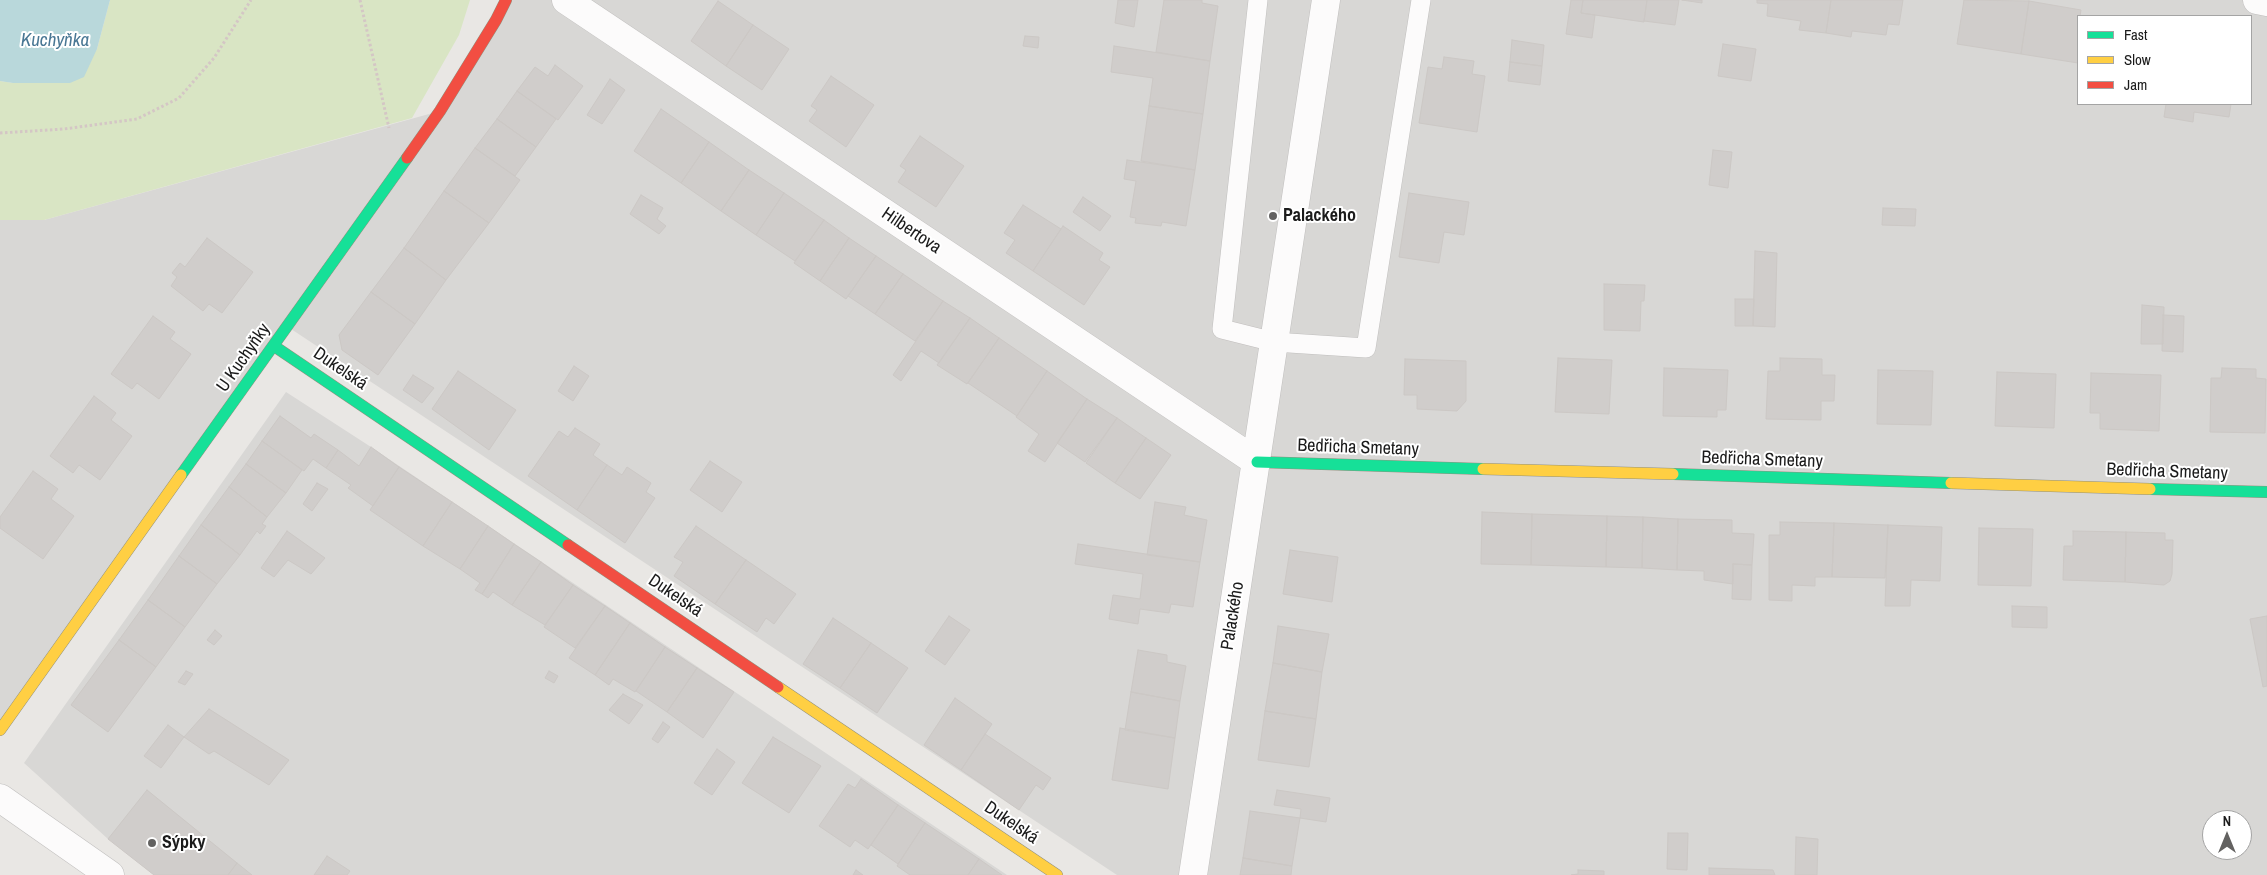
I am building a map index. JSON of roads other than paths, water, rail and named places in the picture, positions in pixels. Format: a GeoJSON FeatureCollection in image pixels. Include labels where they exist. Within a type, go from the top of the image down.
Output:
{"type":"FeatureCollection","features":[{"type":"Feature","properties":{"kind":"street","name":"U Kuchyňky"},"geometry":{"type":"LineString","coordinates":[[0,730],[440,110],[496,20],[506,0]]}},
{"type":"Feature","properties":{"kind":"street","name":"Hilbertova"},"geometry":{"type":"LineString","coordinates":[[566,0],[1257,462]]}},
{"type":"Feature","properties":{"kind":"street","name":"Palackého"},"geometry":{"type":"LineString","coordinates":[[1193,875],[1326,0]]}},
{"type":"Feature","properties":{"kind":"street"},"geometry":{"type":"LineString","coordinates":[[2257,0],[2267,2]]}},
{"type":"Feature","properties":{"kind":"street","name":"Dukelská"},"geometry":{"type":"LineString","coordinates":[[274,346],[1057,875]]}},
{"type":"Feature","properties":{"kind":"street","name":"Bedřicha Smetany"},"geometry":{"type":"LineString","coordinates":[[1257,462],[2267,492]]}},
{"type":"Feature","properties":{"kind":"street"},"geometry":{"type":"LineString","coordinates":[[0,798],[110,875]]}},
{"type":"Feature","properties":{"kind":"lane"},"geometry":{"type":"LineString","coordinates":[[1258,0],[1222,329],[1274,342],[1366,348],[1421,0]]}},
{"type":"Feature","properties":{"kind":"water","name":"Kuchyňka"},"geometry":{"type":"Polygon","coordinates":[[[0,0],[110,0],[97,49],[84,77],[70,83],[13,83],[0,81],[0,0]]]}},
{"type":"Feature","properties":{"kind":"place","name":"Palackého"},"geometry":{"type":"Point","coordinates":[1273,216]}},
{"type":"Feature","properties":{"kind":"place","name":"Sýpky"},"geometry":{"type":"Point","coordinates":[152,843]}}]}
